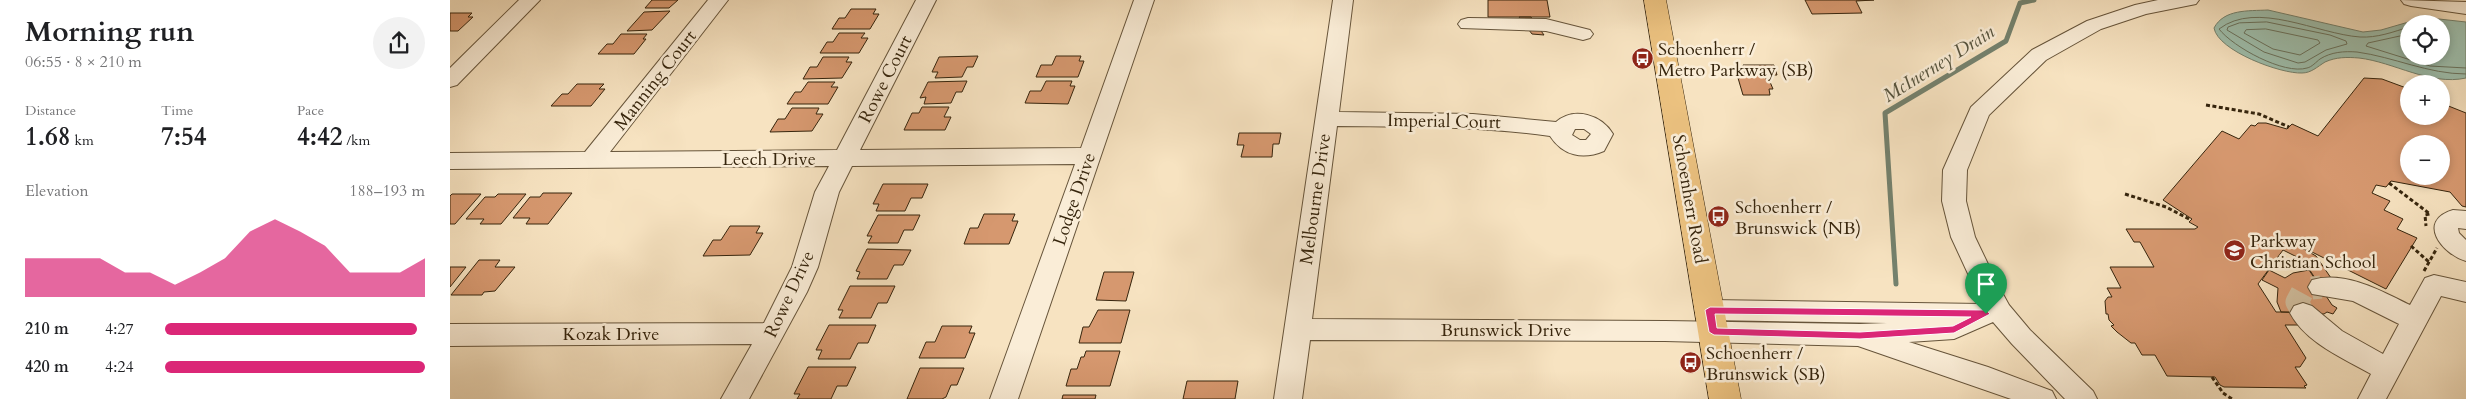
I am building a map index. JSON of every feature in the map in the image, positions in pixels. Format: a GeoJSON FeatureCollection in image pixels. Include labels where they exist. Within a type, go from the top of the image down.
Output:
{"type":"FeatureCollection","features":[{"type":"Feature","properties":{"kind":"main road","name":"Schoenherr Road"},"geometry":{"type":"LineString","coordinates":[[1654,0],[1725,399]]}},
{"type":"Feature","properties":{"kind":"street"},"geometry":{"type":"LineString","coordinates":[[450,80],[530,0]]}},
{"type":"Feature","properties":{"kind":"street","name":"Manning Court"},"geometry":{"type":"LineString","coordinates":[[592,159],[718,0]]}},
{"type":"Feature","properties":{"kind":"street","name":"Rowe Court"},"geometry":{"type":"LineString","coordinates":[[844,158],[926,0]]}},
{"type":"Feature","properties":{"kind":"street","name":"Lodge Drive"},"geometry":{"type":"LineString","coordinates":[[1004,399],[1144,0]]}},
{"type":"Feature","properties":{"kind":"street","name":"Melbourne Drive"},"geometry":{"type":"LineString","coordinates":[[1288,399],[1343,0]]}},
{"type":"Feature","properties":{"kind":"street"},"geometry":{"type":"LineString","coordinates":[[2083,399],[2021,337],[1993,313],[1986,288],[1963,237],[1954,201],[1955,170],[1979,112],[2039,55],[2094,25],[2142,9],[2189,0]]}},
{"type":"Feature","properties":{"kind":"street"},"geometry":{"type":"LineString","coordinates":[[2410,0],[2466,8]]}},
{"type":"Feature","properties":{"kind":"street"},"geometry":{"type":"LineString","coordinates":[[1468,24],[1546,25],[1583,34]]}},
{"type":"Feature","properties":{"kind":"street","name":"Imperial Court"},"geometry":{"type":"LineString","coordinates":[[1326,119],[1481,121],[1561,130]]}},
{"type":"Feature","properties":{"kind":"street","name":"Leech Drive"},"geometry":{"type":"LineString","coordinates":[[450,161],[1089,156]]}},
{"type":"Feature","properties":{"kind":"street","name":"Rowe Drive"},"geometry":{"type":"LineString","coordinates":[[735,399],[772,333],[805,267],[827,192],[844,158]]}},
{"type":"Feature","properties":{"kind":"street"},"geometry":{"type":"LineString","coordinates":[[2466,220],[2453,220],[2446,224],[2448,238],[2466,252]]}},
{"type":"Feature","properties":{"kind":"street"},"geometry":{"type":"LineString","coordinates":[[2372,399],[2434,285],[2466,292]]}},
{"type":"Feature","properties":{"kind":"street"},"geometry":{"type":"LineString","coordinates":[[2322,287],[2343,287],[2359,292],[2415,320]]}},
{"type":"Feature","properties":{"kind":"street"},"geometry":{"type":"LineString","coordinates":[[1712,321],[1993,313]]}},
{"type":"Feature","properties":{"kind":"street"},"geometry":{"type":"LineString","coordinates":[[1712,321],[1860,335],[1954,329],[1993,313]]}},
{"type":"Feature","properties":{"kind":"street"},"geometry":{"type":"LineString","coordinates":[[2303,313],[2321,332],[2388,370]]}},
{"type":"Feature","properties":{"kind":"street","name":"Brunswick Drive"},"geometry":{"type":"LineString","coordinates":[[1298,329],[1712,321]]}},
{"type":"Feature","properties":{"kind":"street","name":"Kozak Drive"},"geometry":{"type":"LineString","coordinates":[[450,335],[772,333]]}},
{"type":"Feature","properties":{"kind":"street"},"geometry":{"type":"LineString","coordinates":[[1860,335],[1892,348],[1988,378],[2042,399]]}},
{"type":"Feature","properties":{"kind":"path"},"geometry":{"type":"LineString","coordinates":[[2206,105],[2259,114],[2289,127]]}},
{"type":"Feature","properties":{"kind":"path"},"geometry":{"type":"LineString","coordinates":[[2125,194],[2166,208],[2191,220]]}},
{"type":"Feature","properties":{"kind":"path"},"geometry":{"type":"LineString","coordinates":[[2420,278],[2440,243]]}},
{"type":"Feature","properties":{"kind":"path"},"geometry":{"type":"LineString","coordinates":[[2412,246],[2429,262]]}},
{"type":"Feature","properties":{"kind":"path"},"geometry":{"type":"LineString","coordinates":[[2212,377],[2223,393],[2232,399]]}},
{"type":"Feature","properties":{"kind":"water"},"geometry":{"type":"Polygon","coordinates":[[[2268,10],[2363,32],[2381,30],[2400,24],[2400,65],[2450,65],[2450,20],[2466,22],[2466,78],[2453,80],[2450,80],[2450,75],[2423,75],[2372,60],[2355,58],[2329,60],[2305,73],[2280,70],[2238,53],[2218,37],[2214,28],[2218,22],[2230,14],[2268,10]]]}},
{"type":"Feature","properties":{"kind":"building"},"geometry":{"type":"Polygon","coordinates":[[[652,0],[678,0],[669,8],[645,8],[652,0]]]}},
{"type":"Feature","properties":{"kind":"building"},"geometry":{"type":"Polygon","coordinates":[[[1488,0],[1547,0],[1550,17],[1488,17],[1488,0]]]}},
{"type":"Feature","properties":{"kind":"building"},"geometry":{"type":"Polygon","coordinates":[[[1805,0],[1874,0],[1856,1],[1862,13],[1812,14],[1805,0]]]}},
{"type":"Feature","properties":{"kind":"building"},"geometry":{"type":"Polygon","coordinates":[[[851,9],[876,9],[873,14],[879,14],[870,29],[832,29],[839,18],[845,18],[851,9]]]}},
{"type":"Feature","properties":{"kind":"building"},"geometry":{"type":"Polygon","coordinates":[[[670,11],[652,30],[627,31],[644,12],[670,11]]]}},
{"type":"Feature","properties":{"kind":"building"},"geometry":{"type":"Polygon","coordinates":[[[450,13],[472,13],[468,17],[473,17],[458,31],[450,31],[450,13]]]}},
{"type":"Feature","properties":{"kind":"building"},"geometry":{"type":"Polygon","coordinates":[[[1519,17],[1531,17],[1544,35],[1532,34],[1519,17]]]}},
{"type":"Feature","properties":{"kind":"building"},"geometry":{"type":"Polygon","coordinates":[[[839,33],[865,33],[861,38],[868,38],[859,53],[820,53],[827,42],[833,42],[839,33]]]}},
{"type":"Feature","properties":{"kind":"building"},"geometry":{"type":"Polygon","coordinates":[[[621,34],[647,34],[643,39],[646,39],[634,54],[598,54],[607,44],[613,44],[621,34]]]}},
{"type":"Feature","properties":{"kind":"building"},"geometry":{"type":"Polygon","coordinates":[[[978,56],[973,67],[967,67],[962,77],[935,78],[938,72],[932,72],[939,57],[978,56]]]}},
{"type":"Feature","properties":{"kind":"building"},"geometry":{"type":"Polygon","coordinates":[[[1056,56],[1081,56],[1079,61],[1084,61],[1078,77],[1036,77],[1041,65],[1052,65],[1056,56]]]}},
{"type":"Feature","properties":{"kind":"building"},"geometry":{"type":"Polygon","coordinates":[[[823,57],[849,57],[846,62],[852,62],[842,78],[803,79],[810,67],[817,67],[823,57]]]}},
{"type":"Feature","properties":{"kind":"building"},"geometry":{"type":"Polygon","coordinates":[[[1743,65],[1774,65],[1777,75],[1765,75],[1767,82],[1770,82],[1773,89],[1769,89],[1770,95],[1743,95],[1738,78],[1740,78],[1739,74],[1745,74],[1743,65]]]}},
{"type":"Feature","properties":{"kind":"building"},"geometry":{"type":"Polygon","coordinates":[[[2364,78],[2382,79],[2400,86],[2400,125],[2450,125],[2450,107],[2466,113],[2466,207],[2462,206],[2450,192],[2412,185],[2450,185],[2450,135],[2400,135],[2400,183],[2391,181],[2386,187],[2376,185],[2372,193],[2390,201],[2384,210],[2403,219],[2397,229],[2417,238],[2386,289],[2290,241],[2316,256],[2331,278],[2315,278],[2303,260],[2283,250],[2258,284],[2276,312],[2292,312],[2300,325],[2285,325],[2306,358],[2300,367],[2295,367],[2307,385],[2304,386],[2306,388],[2224,387],[2220,385],[2215,377],[2167,376],[2155,355],[2142,355],[2135,343],[2131,343],[2111,326],[2114,325],[2109,320],[2108,314],[2106,314],[2105,301],[2108,297],[2112,297],[2107,288],[2121,288],[2110,267],[2154,267],[2140,242],[2134,242],[2126,229],[2195,229],[2198,227],[2189,222],[2192,219],[2163,200],[2222,131],[2239,139],[2251,125],[2255,126],[2258,123],[2266,123],[2287,129],[2292,124],[2318,136],[2364,78]]]}},
{"type":"Feature","properties":{"kind":"building"},"geometry":{"type":"Polygon","coordinates":[[[967,81],[962,92],[956,92],[951,103],[924,104],[926,97],[920,98],[928,82],[967,81]]]}},
{"type":"Feature","properties":{"kind":"building"},"geometry":{"type":"Polygon","coordinates":[[[1046,81],[1072,81],[1070,86],[1075,86],[1068,104],[1025,103],[1030,91],[1041,91],[1046,81]]]}},
{"type":"Feature","properties":{"kind":"building"},"geometry":{"type":"Polygon","coordinates":[[[808,82],[835,82],[831,87],[838,87],[828,104],[787,104],[795,92],[801,92],[808,82]]]}},
{"type":"Feature","properties":{"kind":"building"},"geometry":{"type":"Polygon","coordinates":[[[577,84],[604,84],[599,89],[605,89],[591,106],[551,106],[562,94],[568,94],[577,84]]]}},
{"type":"Feature","properties":{"kind":"building"},"geometry":{"type":"Polygon","coordinates":[[[922,107],[949,107],[944,117],[951,117],[945,130],[904,130],[912,113],[919,113],[922,107]]]}},
{"type":"Feature","properties":{"kind":"building"},"geometry":{"type":"Polygon","coordinates":[[[792,108],[819,108],[816,114],[823,114],[812,131],[770,132],[778,119],[785,119],[792,108]]]}},
{"type":"Feature","properties":{"kind":"building"},"geometry":{"type":"Polygon","coordinates":[[[1239,133],[1281,133],[1279,144],[1273,144],[1272,157],[1241,157],[1244,145],[1237,145],[1239,133]]]}},
{"type":"Feature","properties":{"kind":"building"},"geometry":{"type":"Polygon","coordinates":[[[883,184],[928,184],[922,198],[911,198],[905,211],[876,211],[879,204],[873,204],[883,184]]]}},
{"type":"Feature","properties":{"kind":"building"},"geometry":{"type":"Polygon","coordinates":[[[543,193],[572,193],[548,224],[526,224],[530,218],[513,218],[530,197],[540,197],[543,193]]]}},
{"type":"Feature","properties":{"kind":"building"},"geometry":{"type":"Polygon","coordinates":[[[452,194],[481,194],[455,224],[450,224],[450,196],[452,194]]]}},
{"type":"Feature","properties":{"kind":"building"},"geometry":{"type":"Polygon","coordinates":[[[498,194],[526,194],[501,224],[480,224],[484,219],[466,219],[485,197],[495,197],[498,194]]]}},
{"type":"Feature","properties":{"kind":"building"},"geometry":{"type":"Polygon","coordinates":[[[984,214],[1015,214],[1012,221],[1018,221],[1009,244],[964,244],[970,228],[978,228],[984,214]]]}},
{"type":"Feature","properties":{"kind":"building"},"geometry":{"type":"Polygon","coordinates":[[[878,215],[920,215],[913,230],[904,230],[898,243],[868,243],[872,236],[867,236],[878,215]]]}},
{"type":"Feature","properties":{"kind":"building"},"geometry":{"type":"Polygon","coordinates":[[[730,226],[760,226],[756,233],[763,233],[750,255],[703,256],[713,240],[721,240],[730,226]]]}},
{"type":"Feature","properties":{"kind":"building"},"geometry":{"type":"Polygon","coordinates":[[[867,249],[911,250],[903,265],[894,265],[887,279],[857,279],[860,272],[856,271],[867,249]]]}},
{"type":"Feature","properties":{"kind":"building"},"geometry":{"type":"Polygon","coordinates":[[[479,260],[500,260],[495,267],[515,267],[495,291],[484,292],[482,295],[451,295],[479,260]]]}},
{"type":"Feature","properties":{"kind":"building"},"geometry":{"type":"Polygon","coordinates":[[[450,267],[466,267],[450,287],[450,267]]]}},
{"type":"Feature","properties":{"kind":"building"},"geometry":{"type":"Polygon","coordinates":[[[2269,270],[2285,278],[2293,273],[2309,270],[2332,305],[2337,308],[2333,314],[2327,312],[2324,314],[2281,312],[2277,302],[2278,288],[2262,280],[2269,270]]]}},
{"type":"Feature","properties":{"kind":"building"},"geometry":{"type":"Polygon","coordinates":[[[1104,272],[1134,272],[1126,301],[1096,300],[1104,272]]]}},
{"type":"Feature","properties":{"kind":"building"},"geometry":{"type":"Polygon","coordinates":[[[850,286],[895,286],[887,303],[878,303],[871,318],[839,318],[843,310],[838,310],[850,286]]]}},
{"type":"Feature","properties":{"kind":"building"},"geometry":{"type":"Polygon","coordinates":[[[1098,310],[1130,310],[1121,343],[1079,343],[1083,327],[1089,327],[1098,310]]]}},
{"type":"Feature","properties":{"kind":"building"},"geometry":{"type":"Polygon","coordinates":[[[829,325],[876,325],[868,343],[858,343],[850,359],[818,359],[822,350],[816,350],[829,325]]]}},
{"type":"Feature","properties":{"kind":"building"},"geometry":{"type":"Polygon","coordinates":[[[942,326],[972,326],[969,333],[975,333],[965,358],[919,358],[926,342],[935,342],[942,326]]]}},
{"type":"Feature","properties":{"kind":"building"},"geometry":{"type":"Polygon","coordinates":[[[1086,351],[1120,351],[1110,386],[1066,386],[1071,369],[1077,369],[1081,357],[1084,357],[1086,351]]]}},
{"type":"Feature","properties":{"kind":"building"},"geometry":{"type":"Polygon","coordinates":[[[808,367],[856,367],[847,386],[837,386],[831,399],[797,399],[800,394],[794,394],[808,367]]]}},
{"type":"Feature","properties":{"kind":"building"},"geometry":{"type":"Polygon","coordinates":[[[920,368],[964,368],[957,385],[951,385],[946,397],[942,399],[907,399],[920,368]]]}},
{"type":"Feature","properties":{"kind":"building"},"geometry":{"type":"Polygon","coordinates":[[[1187,381],[1238,381],[1235,399],[1183,399],[1187,381]]]}},
{"type":"Feature","properties":{"kind":"building"},"geometry":{"type":"Polygon","coordinates":[[[1063,395],[1096,395],[1095,399],[1062,399],[1063,395]]]}},
{"type":"Feature","properties":{"kind":"waterway","name":"McInerney Drain"},"geometry":{"type":"LineString","coordinates":[[1896,284],[1885,113],[2006,41],[2020,3],[2034,0]]}},
{"type":"Feature","properties":{"kind":"tunnel"},"geometry":{"type":"LineString","coordinates":[[2303,313],[2297,302],[2304,289],[2321,287]]}},
{"type":"Feature","properties":{"kind":"place","name":"Schoenherr / Metro Parkway (SB)"},"geometry":{"type":"Point","coordinates":[1642,59]}},
{"type":"Feature","properties":{"kind":"place","name":"Schoenherr / Brunswick (NB)"},"geometry":{"type":"Point","coordinates":[1719,217]}},
{"type":"Feature","properties":{"kind":"place","name":"Parkway Christian School"},"geometry":{"type":"Point","coordinates":[2234,251]}},
{"type":"Feature","properties":{"kind":"place","name":"Schoenherr / Brunswick (SB)"},"geometry":{"type":"Point","coordinates":[1690,363]}},
{"type":"Feature","properties":{"kind":"route"},"geometry":{"type":"LineString","coordinates":[[1710,310],[1986,314],[1954,329],[1928,332],[1860,335],[1761,334],[1714,332],[1710,310]]}}]}
